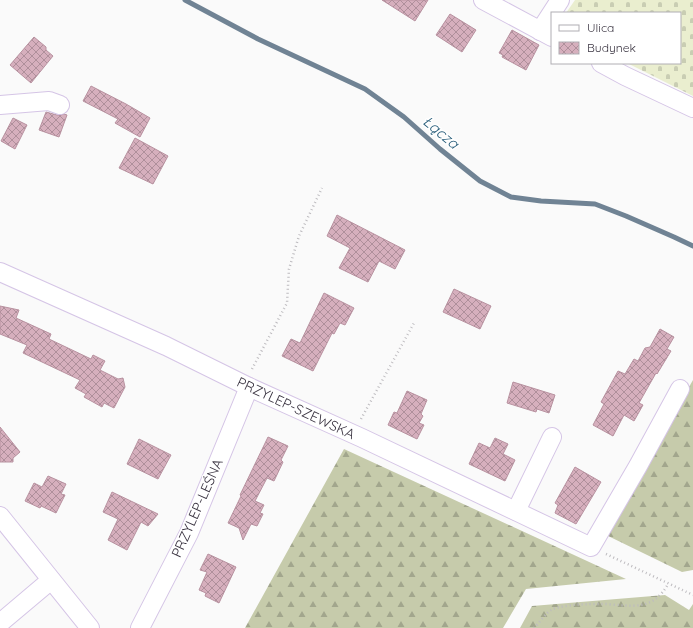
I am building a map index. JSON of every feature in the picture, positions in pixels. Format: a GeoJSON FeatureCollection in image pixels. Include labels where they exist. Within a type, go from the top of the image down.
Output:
{"type":"FeatureCollection","features":[{"type":"Feature","properties":{"kind":"street"},"geometry":{"type":"LineString","coordinates":[[483,0],[546,34],[551,22]]}},
{"type":"Feature","properties":{"kind":"street"},"geometry":{"type":"LineString","coordinates":[[555,12],[560,0]]}},
{"type":"Feature","properties":{"kind":"street"},"geometry":{"type":"LineString","coordinates":[[602,64],[693,108]]}},
{"type":"Feature","properties":{"kind":"street"},"geometry":{"type":"LineString","coordinates":[[0,105],[49,101],[60,105]]}},
{"type":"Feature","properties":{"kind":"street","name":"PRZYLEP-SZEWSKA"},"geometry":{"type":"LineString","coordinates":[[0,272],[166,346],[591,547]]}},
{"type":"Feature","properties":{"kind":"street","name":"PRZYLEP-LEŚNA"},"geometry":{"type":"LineString","coordinates":[[140,628],[189,533],[246,385]]}},
{"type":"Feature","properties":{"kind":"street"},"geometry":{"type":"LineString","coordinates":[[591,547],[680,389]]}},
{"type":"Feature","properties":{"kind":"street"},"geometry":{"type":"LineString","coordinates":[[516,511],[552,437]]}},
{"type":"Feature","properties":{"kind":"street"},"geometry":{"type":"LineString","coordinates":[[0,516],[90,628]]}},
{"type":"Feature","properties":{"kind":"street"},"geometry":{"type":"LineString","coordinates":[[0,623],[51,580]]}},
{"type":"Feature","properties":{"kind":"path"},"geometry":{"type":"LineString","coordinates":[[246,385],[251,371],[287,303],[290,269],[299,236],[322,188]]}},
{"type":"Feature","properties":{"kind":"path"},"geometry":{"type":"LineString","coordinates":[[348,432],[358,424],[414,323]]}},
{"type":"Feature","properties":{"kind":"path"},"geometry":{"type":"LineString","coordinates":[[591,547],[693,595]]}},
{"type":"Feature","properties":{"kind":"path"},"geometry":{"type":"LineString","coordinates":[[534,628],[551,610],[566,606],[587,604],[621,606],[644,605],[658,598],[668,584]]}},
{"type":"Feature","properties":{"kind":"green space"},"geometry":{"type":"Polygon","coordinates":[[[575,0],[693,0],[693,96],[629,64],[681,64],[681,12],[567,12],[575,0]]]}},
{"type":"Feature","properties":{"kind":"green space"},"geometry":{"type":"Polygon","coordinates":[[[693,380],[693,570],[682,572],[604,534],[693,380]]]}},
{"type":"Feature","properties":{"kind":"green space"},"geometry":{"type":"Polygon","coordinates":[[[344,449],[626,579],[526,589],[503,628],[245,628],[344,449]]]}},
{"type":"Feature","properties":{"kind":"green space"},"geometry":{"type":"Polygon","coordinates":[[[665,595],[689,610],[693,604],[693,628],[520,628],[532,606],[665,595]]]}},
{"type":"Feature","properties":{"kind":"building"},"geometry":{"type":"Polygon","coordinates":[[[382,0],[428,0],[415,21],[382,0]]]}},
{"type":"Feature","properties":{"kind":"building"},"geometry":{"type":"Polygon","coordinates":[[[450,14],[476,30],[462,52],[436,35],[450,14]]]}},
{"type":"Feature","properties":{"kind":"building"},"geometry":{"type":"Polygon","coordinates":[[[512,30],[539,45],[526,70],[502,57],[503,55],[499,53],[512,30]]]}},
{"type":"Feature","properties":{"kind":"building"},"geometry":{"type":"Polygon","coordinates":[[[34,37],[46,47],[46,50],[53,56],[31,83],[10,65],[34,37]]]}},
{"type":"Feature","properties":{"kind":"building"},"geometry":{"type":"Polygon","coordinates":[[[91,86],[150,118],[140,137],[115,123],[118,119],[83,101],[91,86]]]}},
{"type":"Feature","properties":{"kind":"building"},"geometry":{"type":"Polygon","coordinates":[[[46,112],[57,115],[67,115],[59,137],[39,130],[46,112]]]}},
{"type":"Feature","properties":{"kind":"building"},"geometry":{"type":"Polygon","coordinates":[[[13,118],[27,125],[15,149],[1,141],[13,118]]]}},
{"type":"Feature","properties":{"kind":"building"},"geometry":{"type":"Polygon","coordinates":[[[135,138],[168,156],[153,184],[119,168],[135,138]]]}},
{"type":"Feature","properties":{"kind":"building"},"geometry":{"type":"Polygon","coordinates":[[[337,215],[405,250],[395,269],[379,261],[368,282],[339,268],[350,248],[327,236],[337,215]]]}},
{"type":"Feature","properties":{"kind":"building"},"geometry":{"type":"Polygon","coordinates":[[[454,289],[491,306],[480,329],[443,312],[454,289]]]}},
{"type":"Feature","properties":{"kind":"building"},"geometry":{"type":"Polygon","coordinates":[[[324,293],[354,308],[345,325],[340,323],[334,334],[332,333],[313,371],[282,356],[291,339],[300,343],[324,293]]]}},
{"type":"Feature","properties":{"kind":"building"},"geometry":{"type":"Polygon","coordinates":[[[0,306],[19,310],[16,318],[51,334],[49,339],[91,359],[93,355],[105,361],[100,370],[118,379],[123,378],[125,387],[114,408],[104,403],[102,407],[84,397],[86,394],[75,388],[80,380],[23,353],[27,345],[0,334],[0,306]]]}},
{"type":"Feature","properties":{"kind":"building"},"geometry":{"type":"Polygon","coordinates":[[[660,329],[674,337],[667,349],[671,351],[657,374],[656,373],[639,403],[643,405],[634,421],[624,415],[613,436],[593,425],[604,404],[601,402],[618,371],[625,374],[634,359],[638,361],[645,348],[650,347],[660,329]]]}},
{"type":"Feature","properties":{"kind":"building"},"geometry":{"type":"Polygon","coordinates":[[[513,382],[555,395],[549,413],[537,409],[536,412],[507,403],[513,382]]]}},
{"type":"Feature","properties":{"kind":"building"},"geometry":{"type":"Polygon","coordinates":[[[407,391],[427,400],[421,414],[423,416],[419,423],[424,425],[417,439],[388,425],[394,412],[397,413],[407,391]]]}},
{"type":"Feature","properties":{"kind":"building"},"geometry":{"type":"Polygon","coordinates":[[[0,427],[20,452],[13,458],[13,462],[0,462],[0,427]]]}},
{"type":"Feature","properties":{"kind":"building"},"geometry":{"type":"Polygon","coordinates":[[[268,437],[288,446],[281,460],[283,462],[274,481],[267,478],[255,501],[264,505],[260,513],[263,514],[257,526],[251,524],[243,540],[239,528],[228,523],[268,437]]]}},
{"type":"Feature","properties":{"kind":"building"},"geometry":{"type":"Polygon","coordinates":[[[495,438],[508,444],[503,454],[515,460],[505,481],[469,464],[479,443],[490,448],[495,438]]]}},
{"type":"Feature","properties":{"kind":"building"},"geometry":{"type":"Polygon","coordinates":[[[139,439],[171,455],[158,479],[127,464],[139,439]]]}},
{"type":"Feature","properties":{"kind":"building"},"geometry":{"type":"Polygon","coordinates":[[[575,467],[601,482],[576,524],[555,513],[558,505],[555,503],[575,467]]]}},
{"type":"Feature","properties":{"kind":"building"},"geometry":{"type":"Polygon","coordinates":[[[48,476],[66,484],[61,494],[65,495],[56,513],[25,501],[34,483],[42,487],[48,476]]]}},
{"type":"Feature","properties":{"kind":"building"},"geometry":{"type":"Polygon","coordinates":[[[112,492],[158,514],[148,526],[141,522],[127,550],[108,540],[118,519],[103,512],[112,492]]]}},
{"type":"Feature","properties":{"kind":"building"},"geometry":{"type":"Polygon","coordinates":[[[208,554],[236,567],[219,603],[205,596],[206,593],[199,590],[207,572],[200,570],[208,554]]]}},
{"type":"Feature","properties":{"kind":"waterway","name":"Łącza"},"geometry":{"type":"LineString","coordinates":[[185,0],[258,39],[365,89],[404,117],[440,149],[480,181],[511,197],[541,201],[595,204],[693,246]]}}]}
